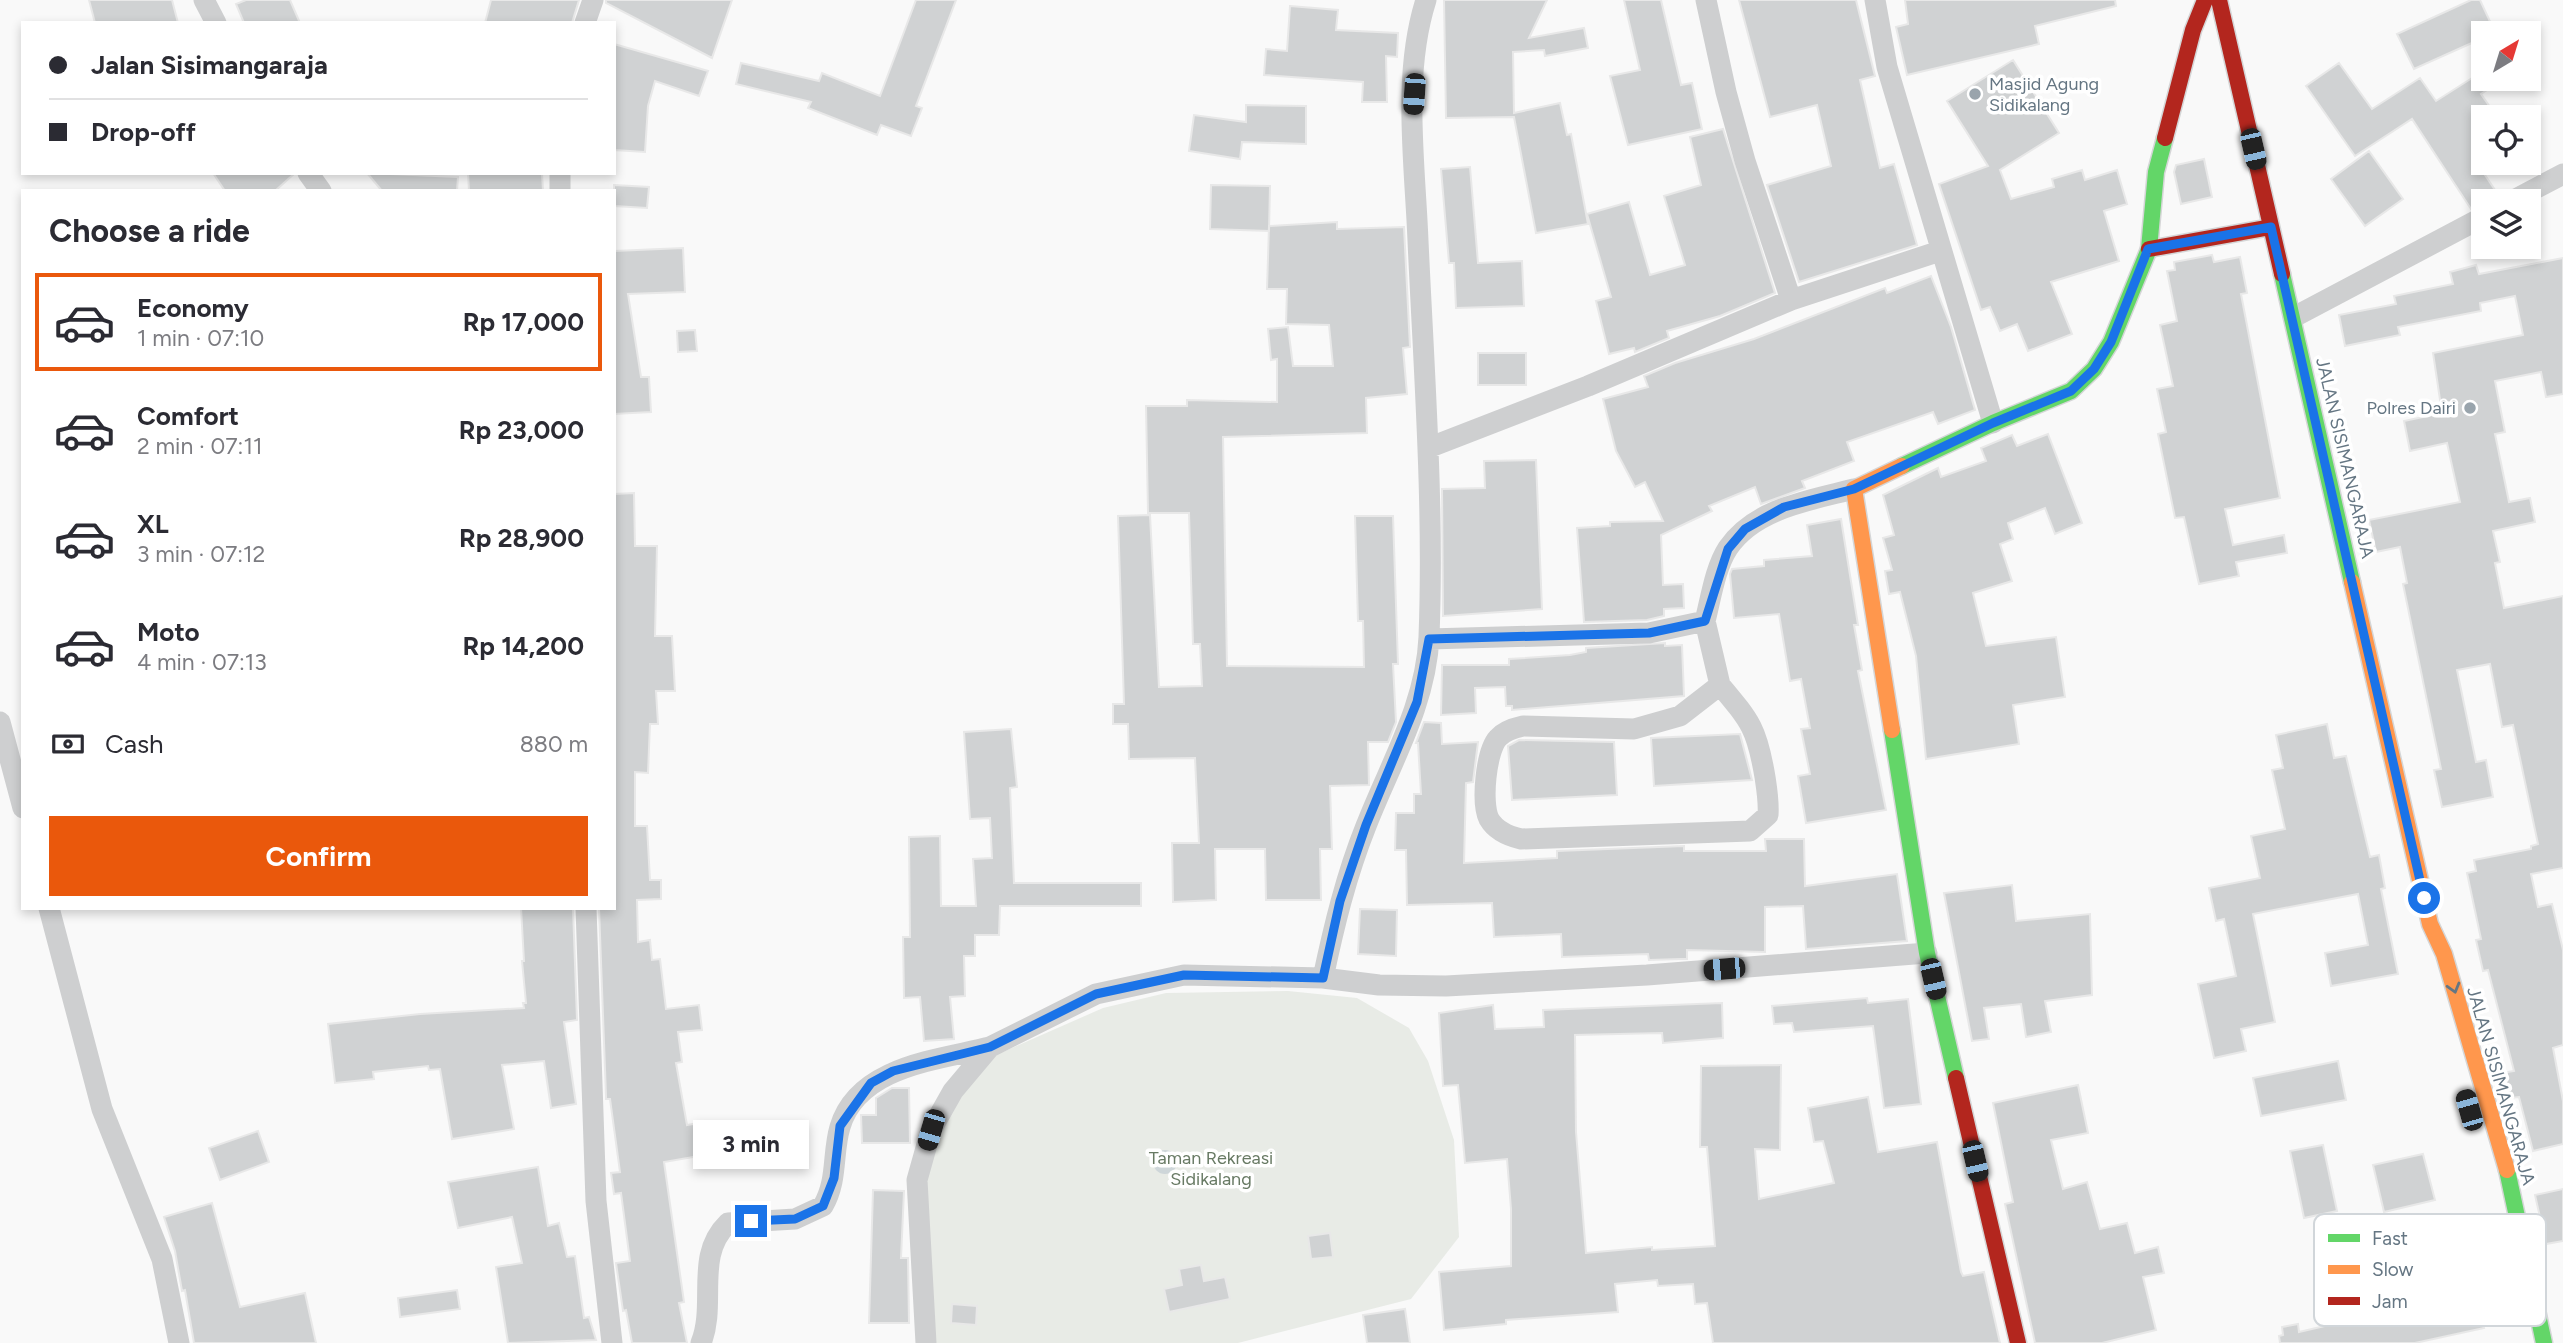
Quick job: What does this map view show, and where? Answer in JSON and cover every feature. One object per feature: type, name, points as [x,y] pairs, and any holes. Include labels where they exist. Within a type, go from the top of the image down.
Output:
[{"type":"main road","points":[[2018,1343],[1927,953],[1854,489],[1993,423],[2071,391],[2094,369],[2111,342],[2148,249],[2156,172],[2193,30],[2205,0]]},
{"type":"main road","name":"JALAN SISIMANGARAJA","points":[[2219,0],[2294,317],[2430,924],[2444,954],[2505,1159],[2517,1214]]},
{"type":"main road","points":[[2148,249],[2271,227]]},
{"type":"main road","name":"JALAN SISIMANGARAJA","points":[[2423,955],[2430,924]]},
{"type":"street","points":[[204,0],[215,21]]},
{"type":"street","points":[[585,21],[593,0]]},
{"type":"street","points":[[1323,978],[1340,901],[1366,825],[1417,702],[1429,639],[1428,448],[1412,117],[1418,26],[1426,0]]},
{"type":"street","points":[[1706,0],[1742,150],[1791,300]]},
{"type":"street","points":[[1875,0],[1887,67],[1993,423]]},
{"type":"street","points":[[2535,189],[2563,174]]},
{"type":"street","points":[[2294,317],[2471,222]]},
{"type":"street","points":[[1428,448],[1588,386],[1791,300],[1940,251]]},
{"type":"street","points":[[1720,685],[1680,716],[1634,729],[1523,726],[1509,730],[1498,737],[1490,750],[1486,779],[1488,816],[1497,829],[1521,839],[1750,831],[1768,815],[1769,804],[1759,740],[1744,714],[1720,685],[1705,621],[1728,549],[1745,529],[1784,507],[1854,489]]},
{"type":"street","points":[[1429,639],[1649,633],[1705,621]]},
{"type":"street","points":[[0,722],[21,801]]},
{"type":"street","points":[[50,910],[102,1109],[162,1259],[179,1343]]},
{"type":"street","points":[[586,910],[596,1201],[612,1343]]},
{"type":"street","points":[[701,1343],[707,1325],[708,1254],[720,1231],[728,1223],[795,1219],[823,1206],[834,1178],[840,1126],[871,1083],[893,1071],[990,1047],[1096,994],[1184,975],[1323,978],[1379,985],[1446,986],[1647,975],[1927,953]]},
{"type":"street","points":[[926,1343],[917,1180],[931,1130],[953,1091],[990,1047]]},
{"type":"green space","name":"Taman Rekreasi Sidikalang","points":[[1288,991],[1357,998],[1409,1028],[1428,1061],[1454,1140],[1459,1237],[1411,1299],[1238,1343],[923,1343],[923,1170],[935,1113],[987,1059],[1103,1008],[1166,993]]},
{"type":"shaded area","points":[[1165,1150],[1176,1157],[1177,1162],[1170,1173],[1165,1174],[1154,1167],[1153,1162],[1160,1151]]},
{"type":"building","points":[[89,0],[172,0],[177,21],[94,21]]},
{"type":"building","points":[[246,0],[290,0],[299,21],[243,21],[236,4]]},
{"type":"building","points":[[491,0],[579,0],[573,21],[486,21]]},
{"type":"building","points":[[606,0],[732,0],[712,58],[606,3]]},
{"type":"building","points":[[916,0],[956,0],[916,106],[922,108],[911,136],[881,125],[877,135],[808,108],[811,102],[736,84],[741,63],[819,81],[822,73],[880,96]]},
{"type":"building","points":[[1444,0],[1547,0],[1529,38],[1584,28],[1588,48],[1545,56],[1544,50],[1513,52],[1514,113],[1560,103],[1567,135],[1571,134],[1588,224],[1536,233],[1514,117],[1446,118]]},
{"type":"building","points":[[1624,0],[1661,0],[1681,85],[1692,83],[1702,129],[1628,145],[1610,76],[1640,70]]},
{"type":"building","points":[[1739,0],[1856,0],[1875,76],[1860,80],[1880,168],[1894,164],[1917,245],[1799,282],[1767,185],[1831,166],[1817,105],[1770,117]]},
{"type":"building","points":[[1905,0],[2115,0],[2116,6],[2035,26],[2039,44],[1907,75],[1896,27],[1908,24]]},
{"type":"building","points":[[2471,0],[2480,0],[2490,21],[2471,21],[2471,43],[2414,69],[2397,34]]},
{"type":"building","points":[[1290,6],[1338,10],[1336,30],[1398,33],[1397,57],[1386,56],[1387,102],[1362,102],[1363,82],[1264,75],[1266,49],[1287,51]]},
{"type":"building","points":[[616,45],[708,71],[699,96],[655,81],[648,106],[645,152],[616,150]]},
{"type":"building","points":[[2013,60],[2059,133],[2000,170],[2011,199],[2054,187],[2052,179],[2082,170],[2085,180],[2117,170],[2127,204],[2104,211],[2119,261],[2051,282],[2072,334],[2028,351],[2017,324],[2000,331],[1990,307],[1981,310],[1939,184],[1988,166],[1947,101]]},
{"type":"building","points":[[2339,63],[2372,109],[2420,78],[2436,101],[2471,79],[2471,91],[2486,91],[2481,94],[2489,105],[2471,105],[2471,175],[2485,175],[2494,189],[2471,189],[2471,209],[2412,119],[2355,156],[2306,86]]},
{"type":"building","points":[[1246,105],[1306,106],[1306,144],[1242,142],[1240,159],[1189,151],[1194,115],[1246,122]]},
{"type":"building","points":[[1723,129],[1775,293],[1720,316],[1667,331],[1669,338],[1635,352],[1634,348],[1609,354],[1596,301],[1611,297],[1587,214],[1629,202],[1650,275],[1685,265],[1664,196],[1701,185],[1690,137]]},
{"type":"building","points":[[2369,151],[2403,199],[2365,226],[2331,179]]},
{"type":"building","points":[[2204,159],[2212,197],[2181,204],[2174,172],[2176,165]]},
{"type":"building","points":[[1470,167],[1478,263],[1522,261],[1524,306],[1456,308],[1454,263],[1449,263],[1441,169]]},
{"type":"building","points":[[214,175],[293,175],[277,189],[224,189]]},
{"type":"building","points":[[369,175],[458,177],[457,189],[380,189]]},
{"type":"building","points":[[468,175],[542,175],[543,189],[469,189]]},
{"type":"building","points":[[614,185],[649,187],[647,208],[616,206]]},
{"type":"building","points":[[1211,185],[1270,186],[1269,231],[1210,229]]},
{"type":"building","points":[[1337,222],[1337,229],[1404,227],[1410,347],[1403,348],[1407,394],[1366,398],[1367,433],[1223,437],[1227,666],[1364,667],[1363,621],[1358,621],[1355,516],[1393,516],[1398,664],[1393,664],[1396,722],[1388,742],[1368,742],[1369,785],[1330,786],[1332,849],[1320,849],[1321,900],[1266,900],[1265,849],[1215,849],[1216,900],[1173,902],[1172,843],[1199,843],[1195,758],[1129,759],[1128,724],[1113,724],[1113,704],[1124,704],[1118,516],[1150,515],[1159,687],[1202,686],[1200,644],[1193,644],[1189,513],[1148,513],[1146,406],[1187,406],[1187,400],[1277,402],[1277,359],[1271,360],[1268,329],[1288,327],[1293,366],[1333,366],[1329,325],[1286,324],[1287,289],[1267,289],[1269,226]]},
{"type":"building","points":[[683,248],[685,292],[628,294],[641,377],[649,377],[651,412],[616,414],[616,251]]},
{"type":"building","points":[[2212,255],[2214,262],[2240,257],[2247,293],[2241,294],[2280,498],[2225,509],[2233,545],[2284,535],[2287,553],[2236,562],[2239,576],[2199,584],[2184,517],[2175,518],[2158,434],[2166,432],[2157,389],[2173,386],[2160,325],[2177,321],[2167,271],[2175,270],[2174,262]]},
{"type":"building","points":[[2563,258],[2563,394],[2546,397],[2541,372],[2495,381],[2505,432],[2495,434],[2509,502],[2530,498],[2535,522],[2493,531],[2500,562],[2495,563],[2504,608],[2563,596],[2563,868],[2531,874],[2538,907],[2552,904],[2563,950],[2563,1045],[2553,1048],[2563,1101],[2563,1144],[2533,1151],[2519,1097],[2510,1098],[2502,1073],[2514,1071],[2488,970],[2483,971],[2476,940],[2481,939],[2467,873],[2476,871],[2474,860],[2531,849],[2531,846],[2538,844],[2513,725],[2502,727],[2490,664],[2457,670],[2476,762],[2486,760],[2493,797],[2442,807],[2434,770],[2441,769],[2403,584],[2407,583],[2400,547],[2376,552],[2369,520],[2460,502],[2447,443],[2410,451],[2404,421],[2442,413],[2433,353],[2523,335],[2515,296],[2480,303],[2481,311],[2398,327],[2400,335],[2345,346],[2339,315],[2396,304],[2394,296],[2453,284],[2450,272],[2476,265],[2479,274]]},
{"type":"building","points":[[1931,276],[1951,327],[1975,410],[1938,424],[1933,412],[1847,442],[1854,461],[1802,481],[1805,488],[1761,504],[1755,487],[1709,506],[1712,511],[1661,535],[1663,585],[1683,584],[1684,608],[1664,609],[1664,616],[1647,620],[1584,622],[1577,528],[1610,526],[1610,522],[1663,521],[1645,482],[1635,487],[1616,451],[1603,399],[1648,387],[1644,376],[1675,363],[1754,339],[1885,288],[1887,293]]},
{"type":"building","points":[[695,330],[697,351],[678,352],[677,331]]},
{"type":"building","points":[[1478,353],[1526,353],[1526,385],[1478,385]]},
{"type":"building","points":[[2048,434],[2082,523],[2055,534],[2045,508],[2008,523],[2013,539],[2000,544],[2012,581],[1973,593],[1986,646],[2056,637],[2065,697],[2013,705],[2019,744],[1926,759],[1916,656],[1900,592],[1889,594],[1885,571],[1892,570],[1883,538],[1894,535],[1883,495],[1938,468],[1941,477],[1986,461],[1981,448],[2012,435],[2017,446]]},
{"type":"building","points":[[1536,460],[1542,609],[1443,616],[1442,489],[1485,488],[1484,461]]},
{"type":"building","points":[[634,493],[635,546],[657,546],[655,636],[672,636],[675,691],[656,691],[658,724],[650,724],[648,773],[635,772],[635,826],[647,826],[650,880],[661,880],[661,899],[637,900],[638,942],[650,940],[652,960],[660,959],[666,1009],[699,1005],[702,1030],[678,1032],[682,1062],[676,1063],[687,1125],[699,1123],[705,1155],[664,1162],[684,1302],[679,1303],[687,1343],[632,1343],[626,1310],[623,1311],[616,1263],[630,1261],[621,1193],[614,1194],[611,1173],[620,1172],[610,1099],[606,1099],[599,910],[616,910],[616,494]]},
{"type":"building","points":[[1841,519],[1858,625],[1854,625],[1862,670],[1858,671],[1886,810],[1806,823],[1798,776],[1810,774],[1801,729],[1810,728],[1801,679],[1790,681],[1779,614],[1734,618],[1730,574],[1732,569],[1764,566],[1764,560],[1812,556],[1807,525]]},
{"type":"building","points":[[1665,643],[1665,646],[1682,645],[1684,696],[1512,710],[1512,706],[1506,706],[1505,687],[1475,688],[1476,713],[1441,715],[1442,665],[1509,665],[1509,659],[1570,655],[1586,652],[1586,648]]},
{"type":"building","points":[[1424,722],[1441,723],[1442,744],[1478,742],[1473,782],[1466,783],[1464,863],[1557,858],[1557,851],[1684,846],[1684,851],[1766,851],[1765,839],[1804,839],[1805,886],[1897,874],[1907,941],[1806,949],[1803,906],[1765,907],[1765,952],[1687,950],[1687,959],[1649,960],[1648,954],[1562,957],[1561,934],[1494,937],[1492,903],[1407,905],[1406,850],[1395,850],[1396,813],[1414,813],[1414,794],[1421,794],[1416,743]]},
{"type":"building","points":[[2327,724],[2334,758],[2346,756],[2370,857],[2379,855],[2385,888],[2381,889],[2398,974],[2331,986],[2325,953],[2368,945],[2358,894],[2253,914],[2275,1022],[2241,1029],[2246,1051],[2214,1058],[2198,984],[2236,976],[2224,919],[2216,921],[2209,888],[2260,878],[2251,836],[2285,829],[2272,770],[2283,768],[2276,735]]},
{"type":"building","points":[[1011,729],[1017,787],[1010,788],[1014,883],[1141,883],[1141,906],[1000,906],[999,935],[975,935],[975,956],[964,956],[965,996],[950,997],[954,1039],[924,1041],[920,997],[904,998],[903,937],[910,937],[909,837],[940,836],[941,906],[976,906],[973,859],[992,858],[990,818],[970,819],[964,732]]},
{"type":"building","points":[[1740,734],[1752,780],[1654,786],[1651,738]]},
{"type":"building","points":[[1519,740],[1614,742],[1617,795],[1512,800],[1508,746]]},
{"type":"building","points":[[2012,885],[2016,921],[2090,914],[2092,995],[2045,1001],[2051,1032],[2026,1037],[2021,1004],[1984,1008],[1989,1039],[1972,1041],[1944,893]]},
{"type":"building","points":[[1360,909],[1397,910],[1396,956],[1358,954]]},
{"type":"building","points":[[521,910],[573,910],[577,1020],[564,1022],[576,1104],[551,1108],[544,1061],[502,1065],[514,1129],[452,1139],[440,1069],[429,1070],[428,1066],[373,1072],[374,1079],[335,1083],[328,1024],[420,1014],[524,1008]]},
{"type":"building","points":[[1867,998],[1868,1003],[1908,999],[1921,1104],[1884,1108],[1873,1026],[1794,1032],[1792,1023],[1774,1024],[1772,1006]]},
{"type":"building","points":[[1722,1003],[1723,1038],[1663,1043],[1662,1033],[1575,1035],[1576,1132],[1586,1253],[1652,1247],[1652,1250],[1715,1246],[1707,1147],[1700,1147],[1701,1066],[1781,1065],[1780,1150],[1755,1149],[1759,1199],[1834,1183],[1823,1141],[1814,1142],[1808,1108],[1868,1097],[1878,1152],[1937,1142],[1961,1272],[1963,1276],[1984,1272],[2000,1343],[1713,1343],[1707,1303],[1695,1304],[1693,1284],[1658,1286],[1657,1280],[1615,1284],[1618,1312],[1506,1320],[1506,1324],[1444,1330],[1439,1272],[1511,1266],[1511,1209],[1507,1159],[1465,1163],[1458,1085],[1443,1086],[1439,1013],[1493,1005],[1495,1029],[1544,1027],[1543,1010]]},
{"type":"building","points":[[2338,1061],[2346,1100],[2261,1116],[2253,1078]]},
{"type":"building","points":[[2078,1085],[2088,1133],[2051,1140],[2063,1189],[2087,1182],[2100,1229],[2127,1223],[2135,1253],[2158,1247],[2164,1273],[2143,1277],[2156,1330],[2102,1343],[2035,1343],[2005,1204],[2013,1202],[1993,1103]]},
{"type":"building","points":[[892,1088],[909,1088],[910,1143],[862,1143],[861,1115],[876,1115],[876,1098]]},
{"type":"building","points":[[258,1131],[269,1162],[220,1180],[209,1148]]},
{"type":"building","points":[[2323,1145],[2337,1211],[2304,1218],[2290,1151]]},
{"type":"building","points":[[2423,1154],[2435,1200],[2384,1212],[2373,1165]]},
{"type":"building","points":[[538,1167],[548,1226],[559,1223],[567,1257],[575,1256],[584,1318],[589,1317],[596,1340],[508,1343],[496,1267],[522,1263],[512,1217],[458,1228],[448,1182]]},
{"type":"building","points":[[2563,1189],[2563,1241],[2546,1244],[2546,1214],[2539,1214],[2535,1195]]},
{"type":"building","points":[[873,1190],[904,1191],[901,1258],[908,1258],[909,1323],[869,1323]]},
{"type":"building","points":[[212,1203],[240,1307],[305,1293],[316,1343],[194,1343],[185,1290],[182,1291],[175,1251],[164,1217]]},
{"type":"building","points":[[1330,1233],[1333,1257],[1311,1259],[1308,1236]]},
{"type":"building","points":[[1201,1265],[1204,1281],[1225,1277],[1230,1299],[1169,1312],[1164,1289],[1182,1285],[1179,1269]]},
{"type":"building","points":[[457,1290],[460,1309],[400,1317],[398,1298]]},
{"type":"building","points":[[952,1304],[977,1306],[976,1325],[951,1323]]},
{"type":"building","points":[[1405,1309],[1410,1343],[1367,1343],[1363,1315]]},
{"type":"building","points":[[2298,1324],[2299,1332],[2325,1326],[2484,1328],[2415,1343],[2280,1343],[2282,1327]]},
{"type":"traffic: fast","points":[[1902,466],[1993,423],[2071,391],[2094,369],[2111,342],[2149,249],[2156,172],[2165,138]]},
{"type":"traffic: fast","points":[[2282,274],[2352,582]]},
{"type":"traffic: fast","points":[[1892,730],[1927,953],[1956,1078]]},
{"type":"traffic: fast","points":[[2507,1170],[2516,1214]]},
{"type":"traffic: fast","points":[[2540,1326],[2544,1343]]},
{"type":"traffic: slow","points":[[1892,730],[1854,489],[1902,466]]},
{"type":"traffic: slow","points":[[2352,582],[2430,924],[2444,954],[2507,1170]]},
{"type":"traffic: jam","points":[[2165,138],[2193,30],[2205,0]]},
{"type":"traffic: jam","points":[[2219,0],[2282,274]]},
{"type":"traffic: jam","points":[[2149,249],[2271,227]]},
{"type":"traffic: jam","points":[[1956,1078],[2018,1343]]},
{"type":"place","name":"Masjid Agung Sidikalang","points":[[1975,94]]},
{"type":"place","name":"Polres Dairi","points":[[2470,408]]},
{"type":"route","points":[[751,1221],[795,1219],[823,1206],[831,1192],[834,1178],[840,1126],[871,1083],[893,1071],[990,1047],[1096,994],[1184,975],[1323,978],[1340,901],[1366,825],[1395,763],[1417,702],[1429,639],[1649,633],[1705,621],[1728,549],[1745,529],[1784,507],[1854,489],[1993,423],[2071,391],[2094,369],[2111,342],[2148,249],[2271,227],[2294,317],[2424,898]]}]
